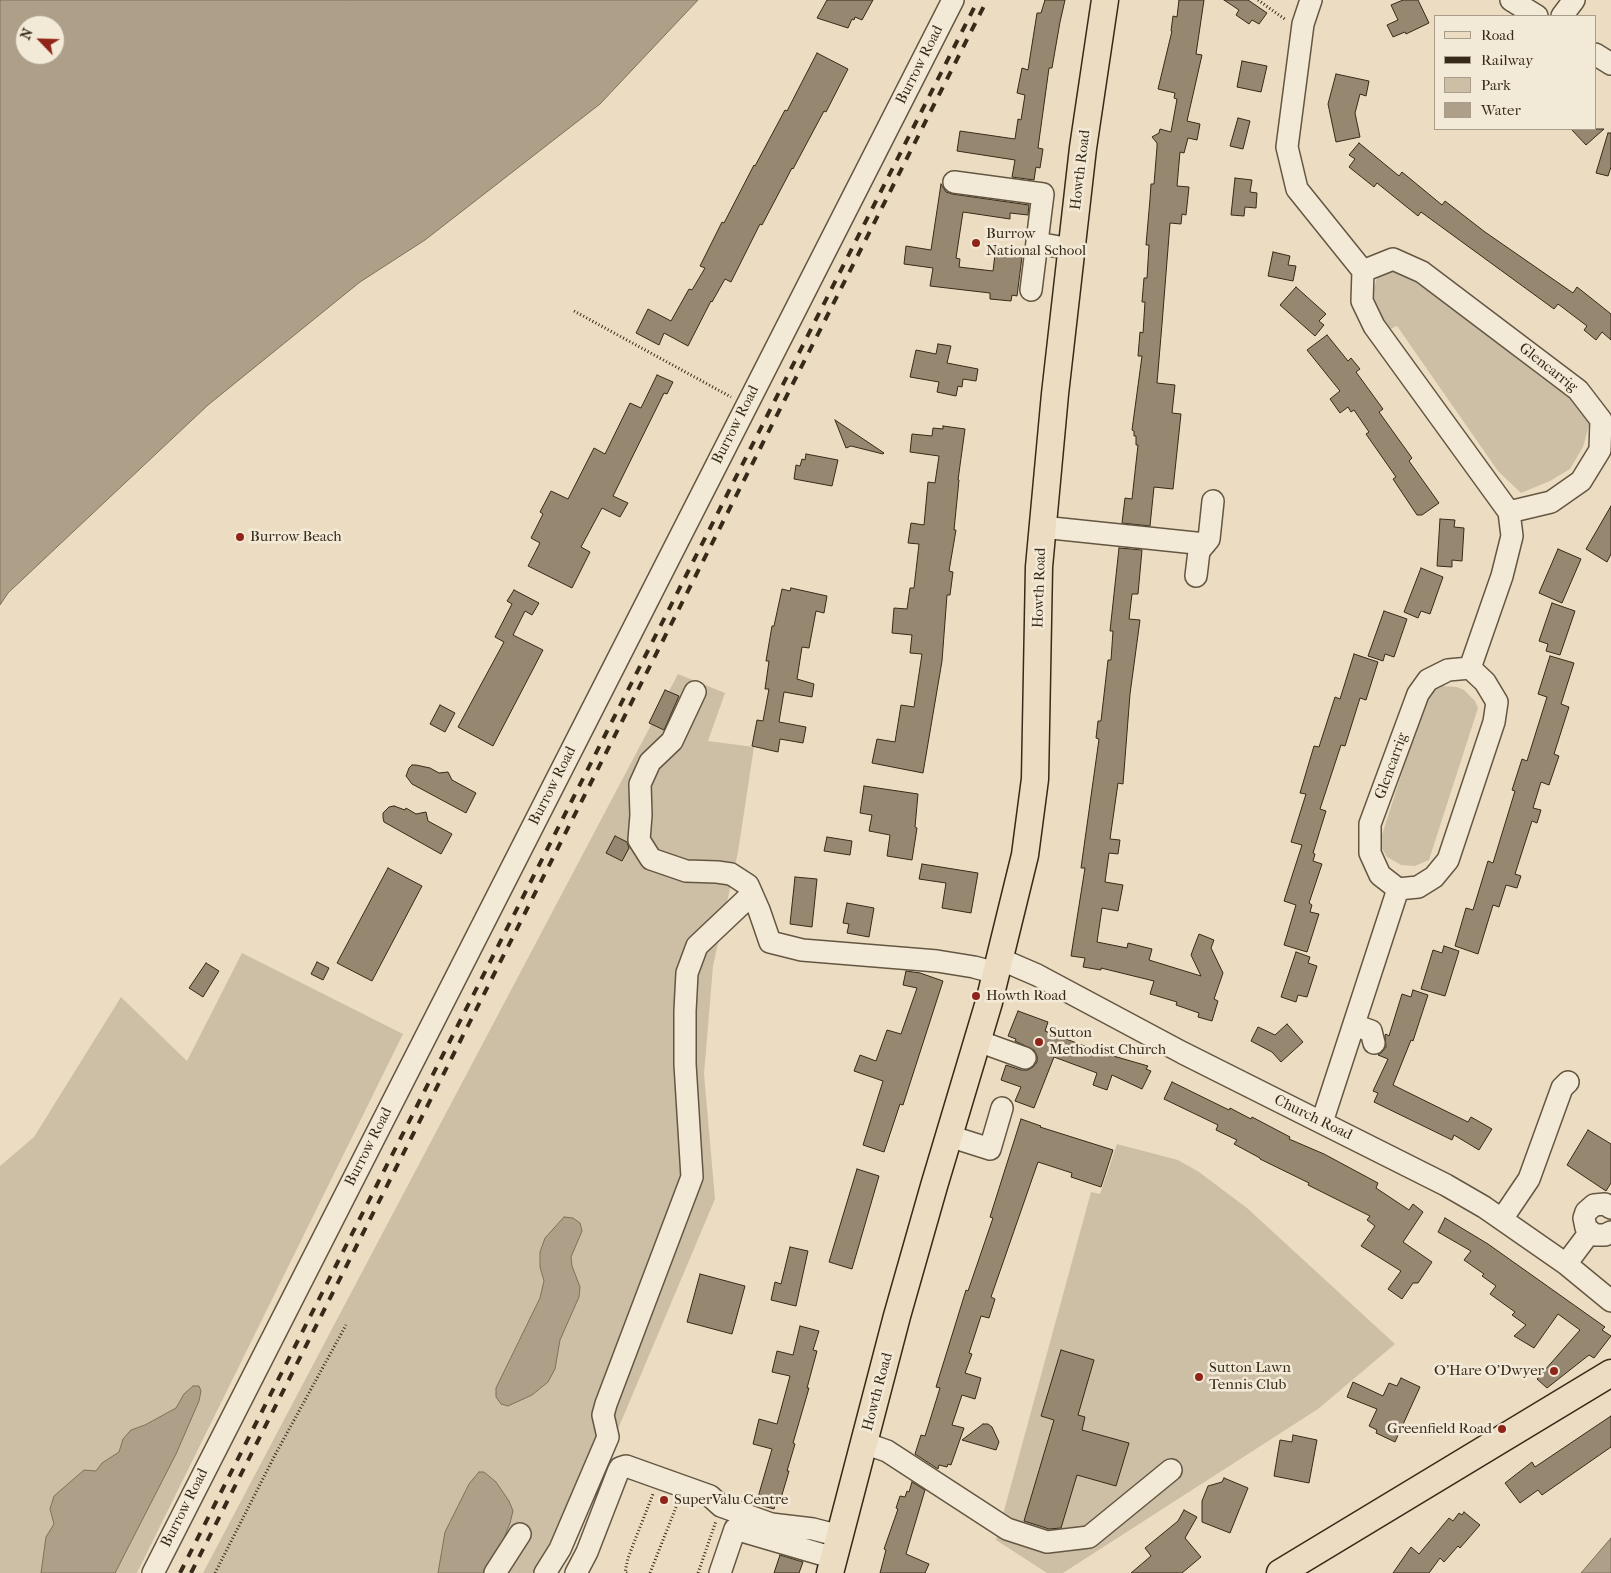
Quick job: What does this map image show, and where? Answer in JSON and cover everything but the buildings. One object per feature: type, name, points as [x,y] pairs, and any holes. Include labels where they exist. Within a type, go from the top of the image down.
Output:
[{"type":"main road","name":"Howth Road","points":[[835,1556],[897,1316],[978,1040],[1025,854],[1035,779],[1039,567],[1042,528],[1071,248],[1083,148],[1105,0]]},
{"type":"main road","points":[[1280,1573],[1611,1373]]},
{"type":"street","name":"Burrow Road","points":[[153,1573],[953,0]]},
{"type":"street","points":[[1311,0],[1303,24],[1287,147],[1297,189],[1363,271],[1362,301],[1374,326],[1509,512],[1512,536],[1502,576],[1470,668],[1486,682],[1497,702],[1494,722],[1448,860],[1434,877],[1418,887],[1398,889],[1322,1122]]},
{"type":"street","points":[[1511,0],[1535,15]]},
{"type":"street","points":[[1563,15],[1574,0]]},
{"type":"street","points":[[1596,55],[1611,64]]},
{"type":"street","points":[[954,182],[1043,194],[1031,290]]},
{"type":"street","points":[[1037,243],[1071,248]]},
{"type":"street","name":"Glencarrig","points":[[1363,271],[1392,259],[1422,272],[1578,390],[1601,420],[1600,450],[1582,481],[1551,502],[1509,512]]},
{"type":"street","points":[[1196,576],[1199,551],[1209,539],[1213,501]]},
{"type":"street","points":[[1042,528],[1205,544]]},
{"type":"street","name":"Glencarrig","points":[[1398,889],[1380,875],[1370,853],[1370,824],[1418,694],[1428,680],[1448,670],[1470,668]]},
{"type":"street","points":[[545,1573],[560,1549],[608,1437],[603,1414],[606,1404],[692,1177],[685,1064],[687,973],[697,946],[752,894],[748,885],[732,874],[686,871],[651,859],[639,840],[641,815],[640,784],[650,762],[672,741],[695,692]]},
{"type":"street","name":"Church Road","points":[[752,894],[770,942],[802,950],[937,961],[974,967],[998,966],[1037,975],[1183,1053],[1446,1184],[1502,1219],[1566,1264],[1611,1301]]},
{"type":"street","points":[[1354,1025],[1372,1030],[1374,1043]]},
{"type":"street","points":[[978,1040],[1025,1058]]},
{"type":"street","points":[[1502,1219],[1529,1179],[1562,1088],[1568,1082]]},
{"type":"street","points":[[949,1136],[990,1149],[1002,1108]]},
{"type":"street","points":[[1601,1232],[1586,1228],[1584,1218],[1589,1208],[1599,1204],[1604,1204],[1611,1208]]},
{"type":"street","points":[[1566,1264],[1601,1232]]},
{"type":"street","points":[[864,1443],[887,1451],[1007,1529],[1047,1542],[1088,1536],[1171,1470]]},
{"type":"street","points":[[576,1573],[587,1552],[620,1468],[626,1466],[710,1496],[721,1506],[771,1524],[813,1530],[835,1556]]},
{"type":"street","points":[[720,1573],[735,1529],[835,1556]]},
{"type":"street","points":[[495,1573],[520,1534]]},
{"type":"path","points":[[1258,0],[1287,20],[1294,22]]},
{"type":"path","points":[[574,311],[721,392]]},
{"type":"path","points":[[215,1573],[275,1455],[346,1325]]},
{"type":"path","points":[[626,1573],[628,1558],[658,1479]]},
{"type":"path","points":[[650,1573],[683,1487]]},
{"type":"green space","points":[[1394,267],[1427,288],[1543,379],[1580,405],[1590,422],[1583,447],[1570,469],[1550,481],[1521,493],[1498,471],[1397,326],[1390,329],[1375,307],[1373,292],[1377,278]]},
{"type":"green space","points":[[678,674],[725,693],[708,741],[754,747],[738,852],[713,966],[704,1074],[715,1199],[618,1429],[552,1573],[203,1573]]},
{"type":"green space","points":[[1442,686],[1457,687],[1464,690],[1475,701],[1478,708],[1429,860],[1415,866],[1401,865],[1387,857],[1379,844],[1428,692]]},
{"type":"green space","points":[[242,953],[403,1034],[137,1573],[0,1573],[0,1166],[34,1137],[121,997],[187,1061]]},
{"type":"green space","name":"Sutton Lawn Tennis Club","points":[[1117,1144],[1178,1160],[1199,1172],[1247,1208],[1395,1344],[1318,1409],[1063,1573],[1047,1573],[996,1540],[1091,1192],[1100,1194]]},
{"type":"water","points":[[0,0],[698,0],[600,104],[425,240],[360,282],[208,405],[8,593],[0,605]]},
{"type":"water","points":[[564,1217],[573,1218],[580,1223],[582,1231],[571,1257],[572,1266],[580,1287],[579,1297],[560,1340],[555,1369],[548,1382],[532,1395],[508,1406],[501,1404],[496,1397],[496,1388],[540,1298],[544,1281],[540,1267],[540,1252],[545,1238]]},
{"type":"water","points":[[193,1386],[199,1386],[201,1391],[199,1401],[176,1454],[115,1573],[41,1573],[46,1537],[54,1524],[50,1509],[54,1496],[84,1470],[96,1471],[102,1463],[119,1452],[123,1439],[131,1430],[145,1425],[176,1408],[184,1394]]},
{"type":"water","points":[[479,1472],[484,1472],[496,1482],[509,1501],[513,1511],[496,1558],[487,1573],[438,1573],[445,1532],[469,1484]]},
{"type":"water","points":[[1611,1538],[1611,1573],[1581,1573]]},
{"type":"railway","points":[[180,1573],[978,0]]},
{"type":"railway","points":[[191,1573],[987,0]]},
{"type":"place","name":"Burrow National School","points":[[976,243]]},
{"type":"place","name":"Burrow Beach","points":[[240,537]]},
{"type":"place","name":"Howth Road","points":[[976,996]]},
{"type":"place","name":"Sutton Methodist Church","points":[[1039,1042]]},
{"type":"place","name":"O'Hare O'Dwyer","points":[[1554,1371]]},
{"type":"place","name":"Sutton Lawn Tennis Club","points":[[1199,1377]]},
{"type":"place","name":"Greenfield Road","points":[[1502,1429]]},
{"type":"place","name":"SuperValu Centre","points":[[664,1500]]}]
